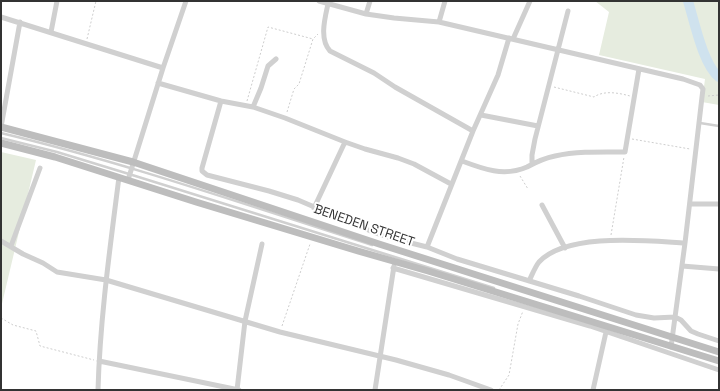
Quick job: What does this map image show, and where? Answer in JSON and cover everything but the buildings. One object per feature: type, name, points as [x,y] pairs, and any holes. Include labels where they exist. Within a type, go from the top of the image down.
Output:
[{"type":"main road","name":"BENEDEN STREET","points":[[1,127],[130,171],[380,244],[672,342],[719,360]]},
{"type":"main road","name":"BENEDEN STREET","points":[[1,143],[55,157],[119,177],[130,171]]},
{"type":"main road","name":"BENEDEN STREET","points":[[130,171],[196,202],[312,237],[394,265],[464,282],[672,342],[719,352]]},
{"type":"street","points":[[51,32],[56,1]]},
{"type":"street","points":[[130,171],[186,1]]},
{"type":"street","points":[[319,1],[366,14],[439,22],[558,49],[699,84],[703,89],[672,342]]},
{"type":"street","points":[[366,14],[370,1]]},
{"type":"street","points":[[439,22],[445,1]]},
{"type":"street","points":[[427,247],[451,184],[498,75],[511,38],[530,1]]},
{"type":"street","points":[[328,4],[324,29],[325,41],[330,51],[374,73],[395,87],[473,131]]},
{"type":"street","points":[[532,164],[533,147],[568,11]]},
{"type":"street","points":[[1,17],[163,68]]},
{"type":"street","points":[[1,127],[20,22]]},
{"type":"street","points":[[253,107],[268,66],[276,59]]},
{"type":"street","points":[[462,161],[482,168],[508,172],[554,156],[568,153],[625,152],[639,69]]},
{"type":"street","points":[[158,83],[221,101],[246,105],[285,118],[345,142],[414,164],[451,184]]},
{"type":"street","points":[[221,101],[202,168],[204,173],[298,200],[363,228],[395,239],[427,247],[458,259],[636,315],[654,318],[675,317],[682,320],[691,330],[698,334],[719,341]]},
{"type":"street","points":[[481,115],[538,126]]},
{"type":"street","points":[[314,208],[345,142]]},
{"type":"street","points":[[11,246],[40,168]]},
{"type":"street","points":[[98,390],[98,361],[106,280],[119,177]]},
{"type":"street","points":[[690,204],[719,204]]},
{"type":"street","points":[[542,205],[565,248]]},
{"type":"street","points":[[1,241],[23,254],[43,262],[46,266],[57,272],[106,280],[280,332],[380,356],[449,375],[491,390]]},
{"type":"street","points":[[529,281],[539,262],[565,248],[591,242],[610,241],[685,243]]},
{"type":"street","points":[[98,361],[238,390],[245,321],[262,244]]},
{"type":"street","points":[[375,390],[394,265],[606,332],[719,370]]},
{"type":"street","points":[[682,266],[719,269]]},
{"type":"street","points":[[593,390],[606,332]]},
{"type":"lane","points":[[699,123],[719,126]]},
{"type":"lane","points":[[1,133],[58,147],[672,342],[719,355]]},
{"type":"lane","points":[[1,138],[130,171]]},
{"type":"path","points":[[86,44],[96,1]]},
{"type":"path","points":[[246,105],[268,27],[313,39]]},
{"type":"path","points":[[285,118],[294,89],[299,84],[313,39],[324,29]]},
{"type":"path","points":[[549,86],[594,97],[599,94],[619,93],[634,97]]},
{"type":"path","points":[[702,97],[719,94]]},
{"type":"path","points":[[628,137],[640,141],[696,150]]},
{"type":"path","points":[[610,241],[625,152]]},
{"type":"path","points":[[516,170],[528,188]]},
{"type":"path","points":[[280,332],[312,237]]},
{"type":"path","points":[[499,390],[509,375],[518,324],[524,307]]},
{"type":"path","points":[[1,318],[13,325],[36,331],[40,346],[98,361]]},
{"type":"shaded area","points":[[595,1],[719,1],[719,105],[702,102],[705,79],[599,55],[609,12]]},
{"type":"shaded area","points":[[1,152],[36,160],[1,308]]},
{"type":"waterway","points":[[688,1],[696,30],[708,63],[719,77]]}]
